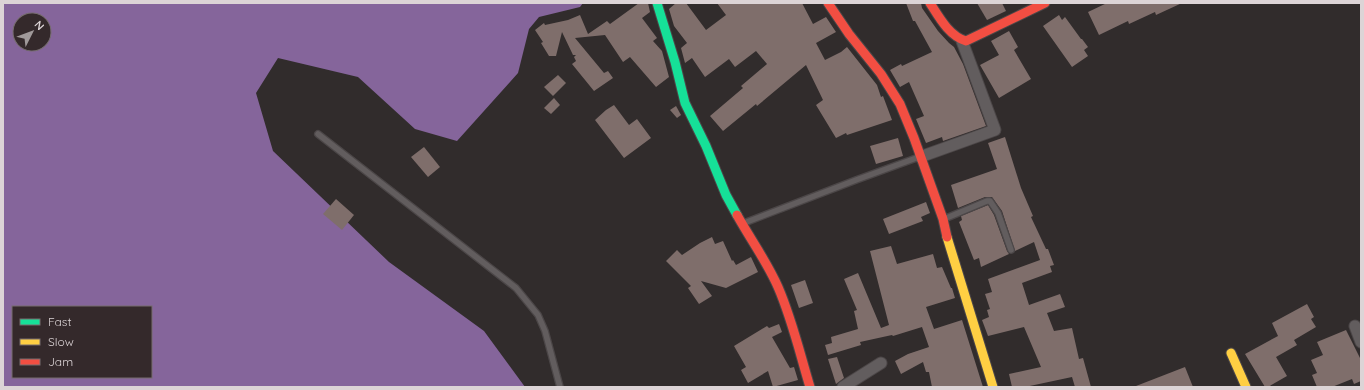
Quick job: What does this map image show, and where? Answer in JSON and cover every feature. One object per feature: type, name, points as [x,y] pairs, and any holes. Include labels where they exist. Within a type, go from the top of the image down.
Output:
[{"type":"street","points":[[657,3],[675,62],[685,103],[706,146],[726,195],[767,264],[779,289],[794,332],[810,387]]},
{"type":"street","points":[[828,3],[849,34],[881,74],[900,104],[943,219],[950,250],[993,387]]},
{"type":"street","points":[[920,157],[995,130],[962,41],[945,25],[930,3]]},
{"type":"street","points":[[962,41],[971,40],[1045,3]]},
{"type":"street","points":[[1355,326],[1361,342]]},
{"type":"street","points":[[1232,353],[1246,387]]},
{"type":"street","points":[[843,387],[881,363]]},
{"type":"lane","points":[[318,134],[516,288],[538,315],[545,330],[560,387]]},
{"type":"lane","points":[[742,224],[920,157]]},
{"type":"lane","points":[[943,219],[990,201],[998,213],[1011,250]]},
{"type":"shaded area","points":[[3,3],[583,3],[580,7],[539,17],[529,29],[518,73],[457,141],[415,129],[358,77],[278,58],[256,93],[273,151],[389,262],[484,331],[525,387],[3,387]]},
{"type":"building","points":[[639,3],[648,3],[650,12],[642,18],[657,38],[653,41],[662,51],[669,77],[656,87],[630,57],[623,62],[605,35],[575,38],[604,73],[608,71],[613,78],[594,91],[572,64],[576,61],[574,57],[576,55],[573,55],[562,32],[556,56],[549,56],[541,43],[543,42],[535,30],[544,23],[545,25],[568,20],[580,15],[588,34],[607,21],[610,24]]},
{"type":"building","points":[[676,3],[686,3],[706,30],[726,15],[717,3],[802,3],[813,24],[826,17],[836,32],[816,43],[825,60],[841,52],[847,47],[877,85],[892,120],[847,135],[846,133],[836,138],[816,105],[823,100],[806,65],[757,106],[756,104],[723,131],[710,116],[743,88],[741,86],[767,64],[756,51],[735,67],[729,59],[705,77],[692,58],[685,63],[681,48],[687,43],[674,26],[669,9]]},
{"type":"building","points":[[906,3],[921,3],[922,8],[938,31],[954,47],[963,64],[986,126],[943,141],[942,137],[926,143],[916,119],[924,116],[909,82],[900,87],[890,70],[932,52],[915,21],[913,21]]},
{"type":"building","points":[[977,3],[1002,3],[1006,11],[987,20]]},
{"type":"building","points":[[1107,3],[1182,3],[1156,15],[1155,12],[1129,24],[1128,21],[1099,35],[1088,12]]},
{"type":"building","points":[[1059,15],[1062,20],[1065,17],[1088,47],[1084,50],[1088,56],[1072,67],[1043,26]]},
{"type":"building","points":[[1009,31],[1018,47],[1014,50],[1031,79],[999,98],[980,65],[999,55],[991,41]]},
{"type":"building","points":[[558,75],[566,83],[553,96],[544,87]]},
{"type":"building","points":[[554,98],[560,105],[551,114],[544,108]]},
{"type":"building","points":[[614,105],[629,125],[637,119],[651,138],[624,158],[595,120]]},
{"type":"building","points":[[676,106],[681,115],[677,118],[670,110]]},
{"type":"building","points":[[1005,137],[1021,188],[1033,216],[1031,217],[1046,249],[1048,249],[1054,265],[1050,266],[1052,272],[1022,283],[1029,305],[1060,294],[1065,307],[1047,313],[1054,331],[1072,328],[1079,359],[1083,358],[1091,387],[1075,387],[1072,377],[1025,387],[1012,387],[1009,374],[1041,367],[1024,327],[988,336],[982,320],[989,317],[987,310],[990,309],[985,294],[992,292],[988,279],[1040,260],[1034,242],[1015,251],[1002,211],[992,197],[985,197],[958,208],[951,185],[997,169],[988,143]]},
{"type":"building","points":[[898,138],[903,156],[876,164],[870,146]]},
{"type":"building","points":[[424,147],[440,167],[428,177],[411,157]]},
{"type":"building","points":[[336,199],[354,215],[342,230],[323,214]]},
{"type":"building","points":[[926,202],[930,213],[921,217],[923,221],[889,234],[883,219]]},
{"type":"building","points":[[988,205],[994,215],[1009,254],[981,267],[979,258],[974,260],[959,222],[962,220],[961,216]]},
{"type":"building","points":[[712,237],[715,244],[723,241],[732,261],[733,260],[736,265],[751,257],[758,272],[726,288],[701,281],[712,296],[699,304],[688,288],[691,286],[666,261],[677,250],[682,255]]},
{"type":"building","points":[[891,246],[897,264],[933,254],[937,268],[942,267],[955,298],[926,307],[934,329],[962,320],[983,387],[932,387],[929,372],[926,372],[923,362],[901,374],[895,361],[908,354],[929,347],[922,327],[893,336],[860,342],[861,345],[828,355],[825,345],[832,343],[831,337],[858,329],[854,311],[857,310],[844,279],[858,273],[881,328],[889,325],[870,251]]},
{"type":"building","points":[[805,280],[813,303],[799,308],[791,285]]},
{"type":"building","points":[[1307,304],[1314,317],[1311,319],[1316,327],[1294,340],[1297,345],[1276,357],[1287,376],[1268,387],[1265,387],[1245,354],[1278,336],[1272,323]]},
{"type":"building","points":[[779,324],[782,332],[772,337],[790,368],[794,367],[798,380],[773,387],[768,371],[748,383],[741,370],[746,367],[734,346],[767,326],[769,328]]},
{"type":"building","points":[[1346,330],[1361,360],[1361,381],[1354,384],[1352,379],[1332,387],[1317,387],[1312,375],[1317,373],[1311,360],[1323,355],[1317,342]]},
{"type":"building","points":[[837,357],[844,378],[836,384],[828,359]]},
{"type":"building","points":[[1185,367],[1193,387],[1136,387],[1136,386]]},
{"type":"traffic: fast","points":[[657,3],[675,62],[685,103],[706,146],[726,195],[737,215]]},
{"type":"traffic: slow","points":[[947,237],[993,387]]},
{"type":"traffic: slow","points":[[1231,353],[1246,387]]},
{"type":"traffic: jam","points":[[828,3],[849,34],[881,74],[900,104],[914,138],[943,219],[947,237]]},
{"type":"traffic: jam","points":[[930,3],[941,20],[954,35],[966,41],[1045,3]]},
{"type":"traffic: jam","points":[[737,215],[778,287],[792,324],[810,387]]}]
